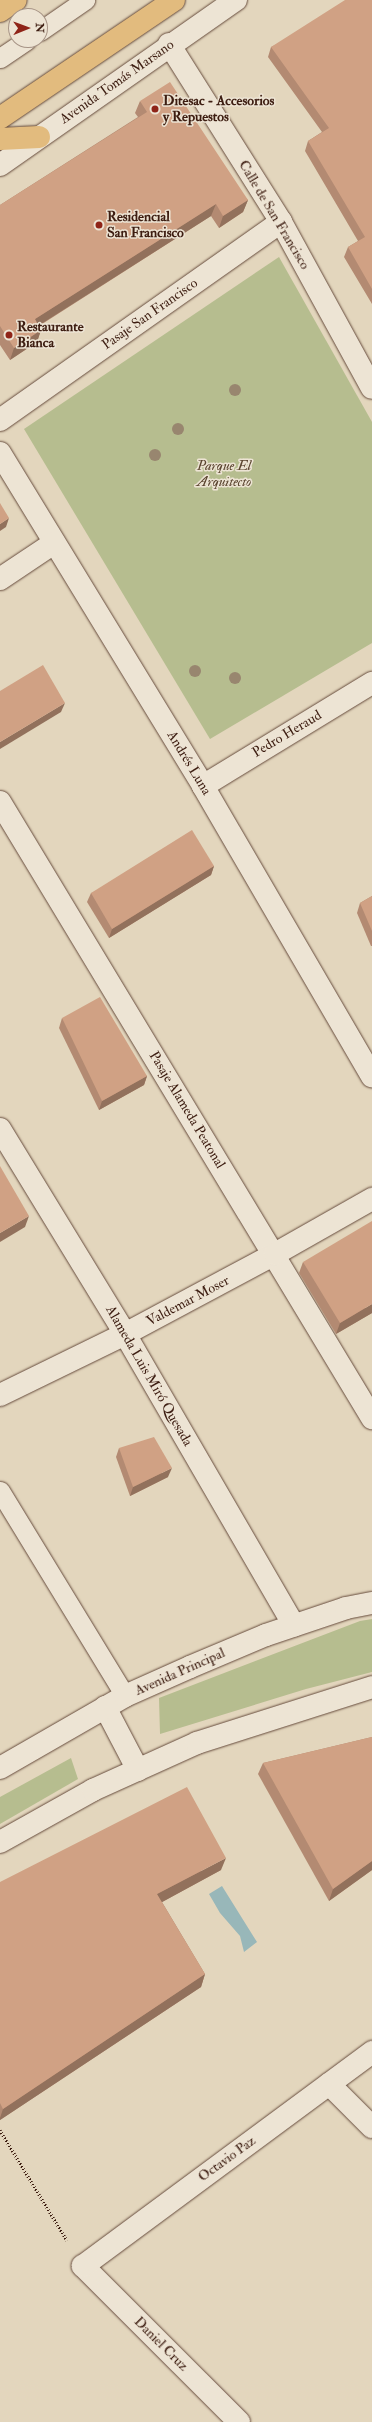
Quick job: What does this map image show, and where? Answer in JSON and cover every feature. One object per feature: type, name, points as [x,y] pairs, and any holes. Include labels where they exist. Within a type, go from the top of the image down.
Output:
[{"type":"main road","points":[[0,11],[16,0]]},
{"type":"main road","points":[[0,118],[174,0]]},
{"type":"main road","points":[[0,139],[40,137]]},
{"type":"street","name":"Avenida Tomás Marsano","points":[[0,165],[169,44],[236,0]]},
{"type":"street","name":"Calle de San Francisco","points":[[169,44],[281,222],[372,388]]},
{"type":"street","name":"Pasaje San Francisco","points":[[0,420],[281,222]]},
{"type":"street","name":"Andrés Luna","points":[[0,453],[203,786],[372,1076]]},
{"type":"street","points":[[0,579],[54,543]]},
{"type":"street","name":"Pedro Heraud","points":[[203,786],[372,683]]},
{"type":"street","name":"Pasaje Alameda Peatonal","points":[[0,802],[275,1254],[372,1418]]},
{"type":"street","name":"Alameda Luis Miró Quesada","points":[[0,1129],[125,1334],[294,1625]]},
{"type":"street","name":"Valdemar Moser","points":[[0,1395],[125,1334],[275,1254],[372,1199]]},
{"type":"street","name":"Avenida Principal","points":[[0,1768],[124,1696],[294,1625],[346,1608],[372,1603]]},
{"type":"street","points":[[0,1842],[93,1790],[197,1743],[372,1687]]},
{"type":"street","points":[[105,1707],[138,1770]]},
{"type":"street","name":"Octavio Paz","points":[[83,2266],[372,2052]]},
{"type":"street","points":[[329,2084],[372,2128]]},
{"type":"street","name":"Daniel Cruz","points":[[83,2266],[239,2422]]},
{"type":"lane","points":[[48,25],[85,0]]},
{"type":"lane","points":[[0,58],[15,48]]},
{"type":"lane","points":[[0,1491],[124,1696]]},
{"type":"path","points":[[0,2130],[83,2266]]},
{"type":"green space","name":"Parque El Arquitecto","points":[[279,257],[372,422],[372,643],[210,739],[24,429]]},
{"type":"green space","points":[[372,1619],[372,1672],[306,1689],[160,1734],[159,1698],[360,1621]]},
{"type":"green space","points":[[71,1758],[78,1779],[0,1824],[0,1797]]},
{"type":"water","points":[[222,1886],[257,1942],[244,1952],[240,1936],[220,1913],[209,1894]]},
{"type":"building","points":[[345,0],[372,0],[372,289],[348,247],[365,237],[308,141],[329,128],[271,47]]},
{"type":"building","name":"Residencial San Francisco","points":[[170,82],[248,200],[223,216],[216,204],[35,319],[41,330],[14,348],[0,326],[0,205],[147,112],[140,101]]},
{"type":"building","points":[[0,503],[9,518],[0,524]]},
{"type":"building","points":[[43,665],[65,703],[0,742],[0,691]]},
{"type":"building","points":[[192,830],[214,866],[112,929],[91,893]]},
{"type":"building","points":[[372,896],[372,931],[360,903]]},
{"type":"building","points":[[100,997],[147,1076],[102,1101],[62,1018]]},
{"type":"building","points":[[0,1166],[29,1216],[0,1233]]},
{"type":"building","points":[[372,1221],[372,1304],[340,1323],[303,1262]]},
{"type":"building","points":[[154,1437],[172,1468],[133,1487],[119,1448]]},
{"type":"building","points":[[372,1737],[372,1861],[333,1889],[263,1763]]},
{"type":"building","points":[[187,1787],[226,1858],[157,1894],[205,1974],[3,2109],[0,2103],[0,1882]]},
{"type":"place","name":"Ditesac - Accesorios y Repuestos","points":[[155,109]]},
{"type":"place","name":"Residencial San Francisco","points":[[99,225]]},
{"type":"place","name":"Restaurante Bianca","points":[[9,335]]}]
